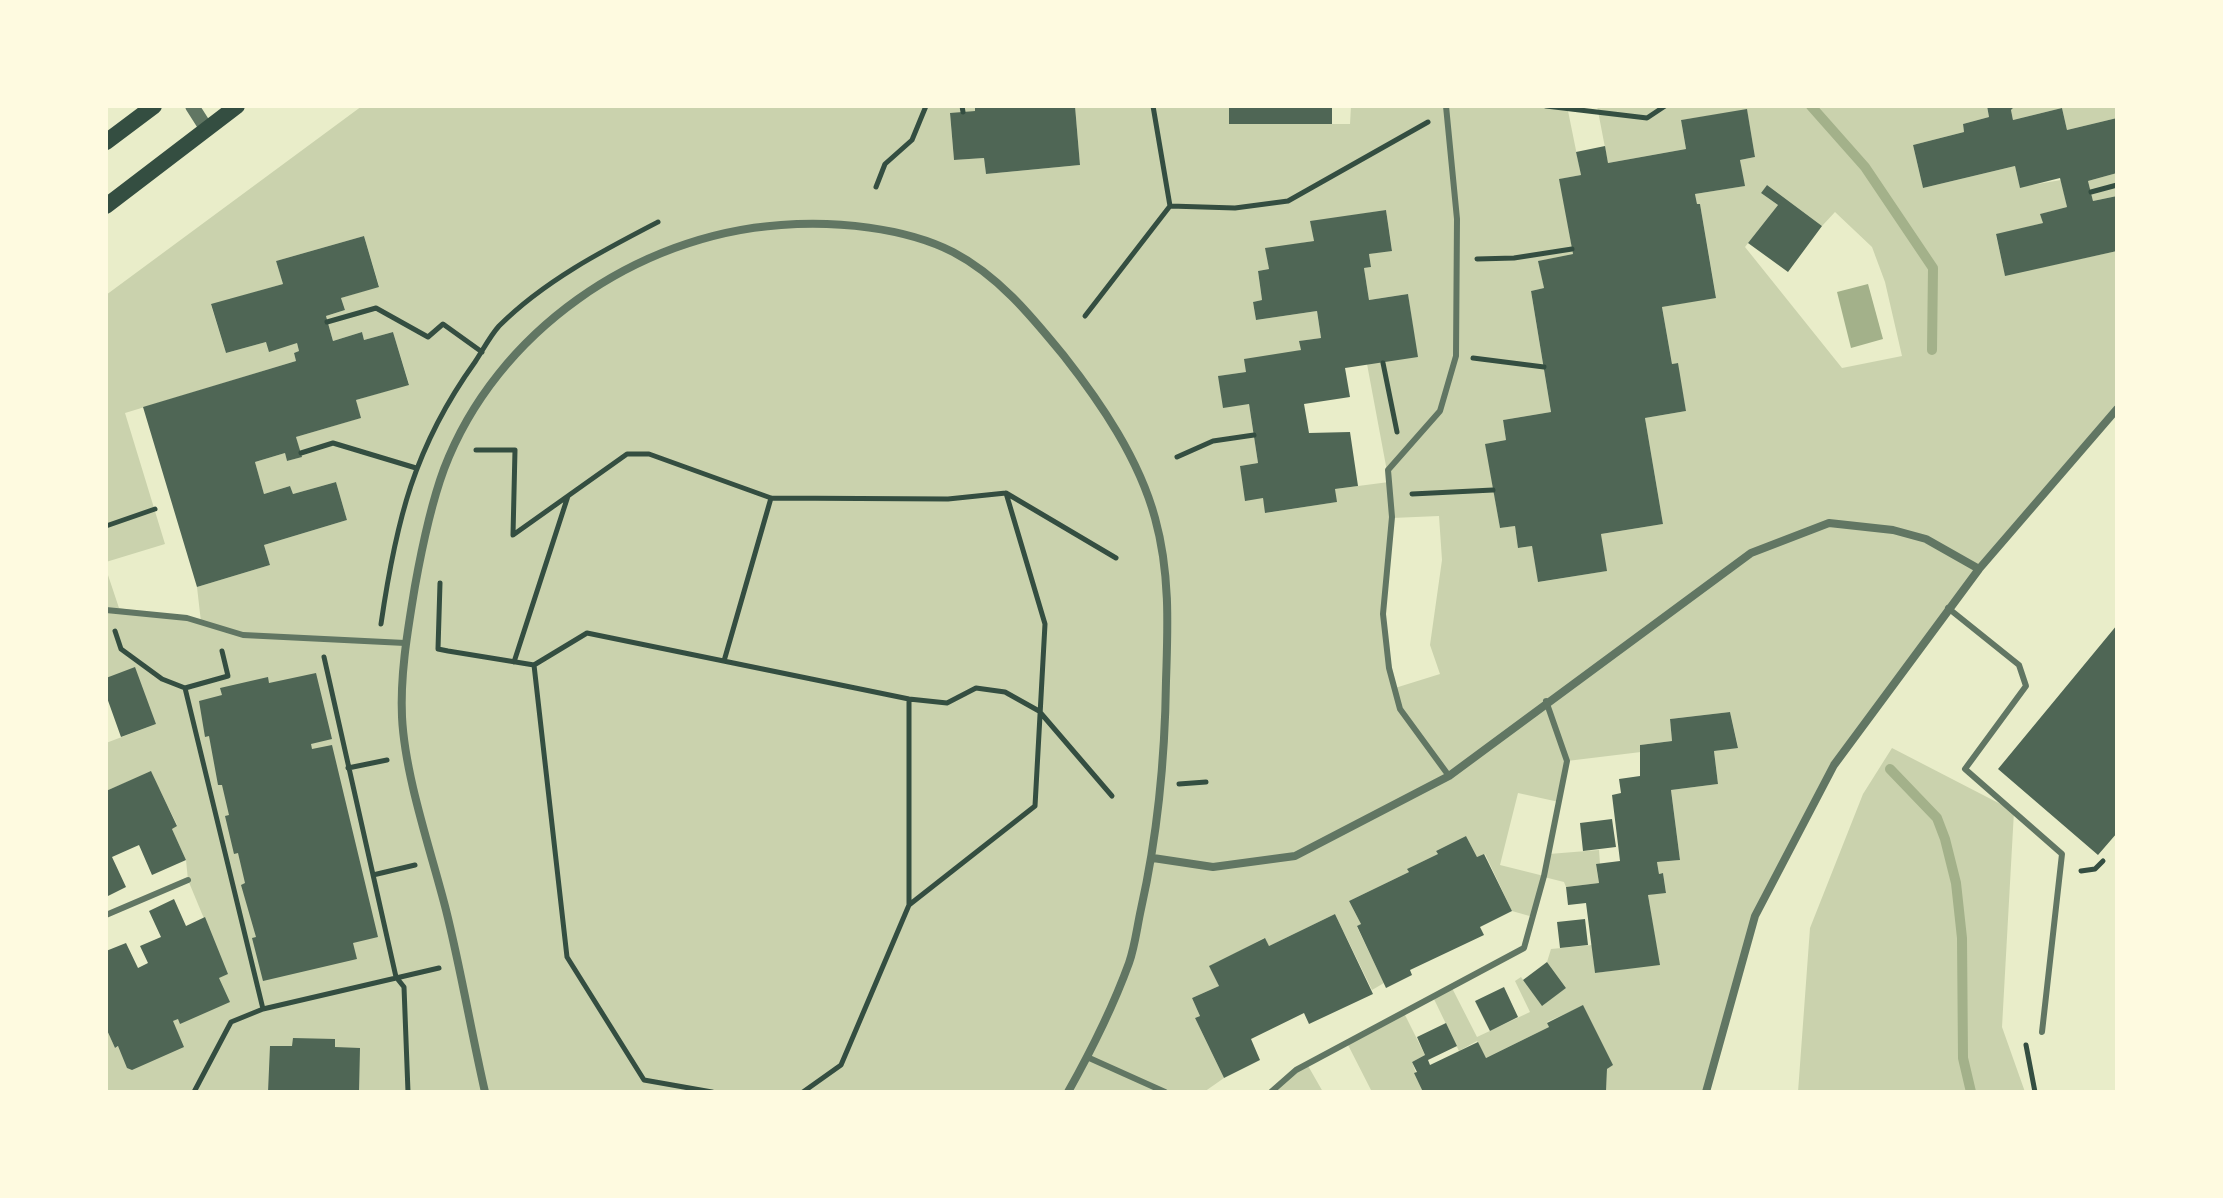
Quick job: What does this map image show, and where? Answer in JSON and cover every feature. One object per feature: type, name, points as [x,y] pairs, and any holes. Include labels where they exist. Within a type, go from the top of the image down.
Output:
[{"type":"main road","points":[[106,142],[154,106]]},
{"type":"main road","points":[[106,206],[237,106]]},
{"type":"street","points":[[192,106],[206,128]]},
{"type":"street","points":[[485,1092],[460,964],[402,720],[405,643],[423,542],[453,451],[471,415],[517,353],[555,315],[600,282],[666,252],[742,228],[816,222],[882,229],[953,252],[1021,302],[1088,386],[1128,451],[1155,515],[1169,589],[1165,759],[1153,858],[1130,959],[1087,1057],[1068,1092]]},
{"type":"street","points":[[1706,1092],[1755,916],[1834,765],[1979,569],[2117,409]]},
{"type":"street","points":[[1153,858],[1213,867],[1295,856],[1449,776],[1546,701],[1751,553],[1829,523],[1893,530],[1926,539],[1979,569]]},
{"type":"lane","points":[[1446,109],[1457,219],[1456,356],[1440,411],[1388,470],[1392,517],[1383,614],[1389,668],[1400,709],[1449,776]]},
{"type":"lane","points":[[1948,608],[2019,665],[2026,686],[1965,769],[2062,854],[2042,1032]]},
{"type":"lane","points":[[106,610],[187,618],[243,635],[320,640],[360,638],[405,643]]},
{"type":"lane","points":[[1271,1092],[1296,1070],[1524,948],[1544,876],[1567,761],[1546,701]]},
{"type":"lane","points":[[106,915],[188,880]]},
{"type":"lane","points":[[1087,1057],[1165,1092]]},
{"type":"path","points":[[876,187],[885,164],[912,140],[926,106]]},
{"type":"path","points":[[1085,316],[1170,206],[1153,106]]},
{"type":"path","points":[[1546,106],[1647,118],[1665,106]]},
{"type":"path","points":[[1170,206],[1235,208],[1288,201],[1446,109]]},
{"type":"path","points":[[2091,192],[2117,185]]},
{"type":"path","points":[[498,327],[572,269],[658,222]]},
{"type":"path","points":[[1456,260],[1514,258],[1572,249]]},
{"type":"path","points":[[327,322],[376,308],[428,337],[443,324],[482,352]]},
{"type":"path","points":[[1456,356],[1544,367]]},
{"type":"path","points":[[1177,457],[1213,441],[1254,435]]},
{"type":"path","points":[[301,453],[333,443],[416,468]]},
{"type":"path","points":[[453,451],[515,450],[513,535],[627,454],[649,454],[771,498],[948,499],[1006,493],[1116,558]]},
{"type":"path","points":[[1412,494],[1493,490]]},
{"type":"path","points":[[909,905],[1035,806],[1045,624],[1006,493]]},
{"type":"path","points":[[514,662],[568,496]]},
{"type":"path","points":[[724,661],[771,498]]},
{"type":"path","points":[[106,526],[155,509]]},
{"type":"path","points":[[441,578],[438,649],[534,665],[587,633],[909,699],[947,703],[976,688],[1005,692],[1039,711],[1112,796]]},
{"type":"path","points":[[113,625],[121,649],[162,679],[185,688],[228,676]]},
{"type":"path","points":[[320,640],[396,977],[404,987],[408,1092]]},
{"type":"path","points":[[534,665],[567,957],[644,1080],[712,1092]]},
{"type":"path","points":[[185,688],[263,1009]]},
{"type":"path","points":[[803,1092],[841,1065],[909,905],[909,699]]},
{"type":"path","points":[[348,768],[409,755]]},
{"type":"path","points":[[373,875],[433,860]]},
{"type":"path","points":[[194,1092],[231,1022],[263,1009],[460,964]]},
{"type":"path","points":[[2035,1092],[2024,1034],[2042,1032]]},
{"type":"shaded area","points":[[362,106],[975,106],[975,111],[950,114],[954,160],[984,158],[986,174],[1080,165],[1075,106],[1229,106],[1229,124],[1350,124],[1351,106],[1567,106],[1581,175],[1560,179],[1573,254],[1539,261],[1544,288],[1531,291],[1551,412],[1503,420],[1506,440],[1486,444],[1500,528],[1515,526],[1519,548],[1532,546],[1539,582],[1606,571],[1601,534],[1663,524],[1645,418],[1686,411],[1677,363],[1672,364],[1662,307],[1716,297],[1700,204],[1697,204],[1695,194],[1744,186],[1740,160],[1755,157],[1747,110],[1681,120],[1686,149],[1608,163],[1597,106],[1987,106],[1989,117],[1963,124],[1964,132],[1913,145],[1923,188],[2015,166],[2020,187],[2061,180],[2067,207],[2041,214],[2043,223],[1996,235],[2005,275],[2117,251],[2117,409],[1979,569],[1834,765],[1755,916],[1706,1092],[1606,1092],[1607,1069],[1612,1065],[1583,1006],[1547,1022],[1549,1027],[1486,1058],[1477,1041],[1459,1051],[1433,997],[1452,988],[1477,1037],[1530,1012],[1515,981],[1521,977],[1542,1005],[1566,988],[1547,962],[1551,949],[1592,945],[1595,973],[1659,964],[1648,895],[1666,892],[1663,873],[1659,874],[1657,862],[1680,860],[1671,790],[1718,784],[1714,751],[1738,747],[1730,712],[1670,719],[1672,741],[1640,745],[1641,752],[1567,761],[1559,802],[1518,793],[1500,865],[1544,876],[1549,854],[1599,850],[1600,864],[1596,865],[1599,883],[1566,887],[1564,882],[1544,877],[1533,917],[1512,911],[1485,854],[1477,857],[1466,836],[1436,851],[1438,854],[1408,869],[1409,872],[1349,901],[1361,924],[1357,927],[1384,983],[1372,990],[1335,914],[1269,946],[1264,938],[1210,967],[1219,986],[1192,998],[1200,1016],[1195,1018],[1224,1078],[1204,1092],[106,1092],[106,1028],[115,1048],[177,1019],[169,1000],[227,974],[188,880],[186,860],[172,829],[177,825],[151,772],[106,791],[106,743],[156,724],[106,678],[106,569],[119,608],[201,622],[197,587],[270,565],[264,545],[347,520],[336,482],[293,494],[290,486],[264,494],[255,462],[285,453],[287,461],[301,457],[296,437],[360,418],[356,400],[409,384],[393,332],[364,340],[362,332],[333,341],[326,316],[345,310],[341,298],[379,286],[364,236],[276,261],[283,284],[211,305],[226,353],[266,342],[297,343],[299,351],[294,353],[296,361],[125,413],[165,544],[106,562],[106,295]],"holes":[[[1767,185],[1822,226],[1835,212],[1872,247],[1885,282],[1902,356],[1842,368],[1745,247],[1778,205],[1761,193]],[[1386,210],[1392,250],[1369,254],[1371,267],[1364,268],[1369,300],[1408,294],[1417,356],[1367,364],[1389,482],[1335,489],[1336,502],[1266,513],[1263,498],[1240,466],[1258,463],[1249,404],[1219,376],[1246,372],[1301,350],[1300,341],[1321,338],[1317,311],[1256,320],[1253,302],[1262,300],[1258,271],[1269,269],[1266,249],[1314,241],[1311,222]],[[1439,516],[1442,560],[1430,645],[1440,674],[1395,688],[1383,614],[1392,518]]]},
{"type":"shaded area","points":[[2015,106],[2117,106],[2117,118],[2067,130],[2062,108],[2013,120],[2011,110]]},
{"type":"shaded area","points":[[2117,173],[2117,196],[2093,201],[2088,181]]},
{"type":"shaded area","points":[[1868,284],[1883,339],[1851,348],[1837,292]]},
{"type":"shaded area","points":[[1892,748],[2014,811],[2002,1027],[2025,1092],[1798,1092],[1810,928],[1863,794]]},
{"type":"shaded area","points":[[1404,1013],[1425,1055],[1412,1062],[1423,1092],[1372,1092],[1347,1043]]},
{"type":"shaded area","points":[[1307,1064],[1323,1092],[1271,1092]]},
{"type":"building","points":[[975,106],[1075,106],[1080,165],[986,174],[984,158],[954,160],[950,113],[975,111]]},
{"type":"building","points":[[1229,106],[1332,106],[1332,124],[1229,124]]},
{"type":"building","points":[[1987,106],[2015,106],[2011,110],[2013,120],[2062,108],[2067,130],[2117,118],[2117,173],[2088,181],[2093,201],[2117,196],[2117,251],[2005,276],[1996,234],[2043,223],[2040,214],[2067,207],[2060,178],[2020,188],[2015,166],[1923,188],[1913,145],[1964,132],[1963,124],[1989,117]]},
{"type":"building","points":[[1747,109],[1755,157],[1740,160],[1745,186],[1695,194],[1697,204],[1700,204],[1716,298],[1662,307],[1672,364],[1678,363],[1686,411],[1645,418],[1663,524],[1601,534],[1607,571],[1538,582],[1532,546],[1518,548],[1515,526],[1500,528],[1485,444],[1506,440],[1503,420],[1551,412],[1531,291],[1544,288],[1538,261],[1573,254],[1559,179],[1581,175],[1576,152],[1605,146],[1608,163],[1686,149],[1681,120]]},
{"type":"building","points":[[1767,185],[1822,226],[1788,272],[1748,243],[1778,205],[1761,193]]},
{"type":"building","points":[[1386,210],[1392,251],[1369,254],[1371,267],[1364,268],[1369,300],[1408,294],[1418,357],[1345,368],[1350,397],[1304,404],[1309,433],[1350,432],[1358,486],[1335,489],[1337,502],[1265,513],[1263,498],[1245,501],[1240,466],[1258,463],[1249,404],[1223,408],[1218,376],[1246,372],[1244,359],[1301,350],[1299,341],[1321,338],[1317,311],[1256,320],[1253,302],[1262,300],[1258,271],[1269,269],[1265,248],[1314,241],[1310,221]]},
{"type":"building","points":[[364,236],[379,287],[341,298],[345,310],[326,316],[333,341],[362,332],[364,340],[393,332],[409,385],[356,400],[361,418],[296,437],[302,457],[287,461],[285,453],[255,462],[264,494],[290,486],[293,494],[336,482],[347,520],[264,545],[270,565],[197,587],[143,407],[296,361],[294,353],[299,351],[297,343],[269,352],[266,342],[226,353],[211,304],[283,284],[276,261]]},
{"type":"building","points":[[2117,625],[2117,833],[2098,855],[1998,769]]},
{"type":"building","points":[[135,667],[156,724],[121,737],[106,695],[106,678]]},
{"type":"building","points":[[316,673],[332,739],[311,744],[312,749],[332,745],[378,937],[353,943],[357,959],[263,981],[252,938],[256,937],[241,885],[245,883],[238,853],[234,854],[225,816],[229,815],[222,785],[218,785],[209,736],[205,737],[199,701],[222,695],[220,688],[268,677],[269,683]]},
{"type":"building","points":[[1730,712],[1738,748],[1714,751],[1718,784],[1671,790],[1680,860],[1657,862],[1659,874],[1663,873],[1666,893],[1648,895],[1660,965],[1595,973],[1586,903],[1568,905],[1566,887],[1599,883],[1596,864],[1620,861],[1612,795],[1621,793],[1619,779],[1640,776],[1640,745],[1672,741],[1670,719]]},
{"type":"building","points":[[151,771],[177,826],[172,829],[186,860],[152,875],[139,845],[112,857],[126,887],[106,897],[106,791]]},
{"type":"building","points":[[1612,819],[1616,847],[1583,851],[1580,823]]},
{"type":"building","points":[[1466,836],[1477,857],[1484,854],[1512,911],[1480,927],[1484,935],[1410,970],[1412,975],[1386,988],[1357,926],[1361,924],[1349,901],[1409,872],[1407,869]]},
{"type":"building","points":[[174,899],[186,926],[205,917],[228,974],[219,978],[230,1002],[180,1024],[178,1019],[173,1021],[184,1047],[132,1070],[127,1068],[106,1028],[106,951],[126,943],[138,968],[148,963],[140,946],[161,937],[149,911]]},
{"type":"building","points":[[1335,914],[1373,994],[1309,1024],[1304,1013],[1251,1039],[1260,1060],[1224,1078],[1195,1018],[1200,1016],[1192,998],[1219,986],[1209,966],[1265,938],[1269,946]]},
{"type":"building","points":[[1585,919],[1588,945],[1560,948],[1557,922]]},
{"type":"building","points":[[1547,962],[1566,988],[1542,1006],[1523,980]]},
{"type":"building","points":[[1504,987],[1518,1017],[1490,1031],[1475,1001]]},
{"type":"building","points":[[1583,1005],[1613,1065],[1607,1069],[1606,1092],[1423,1092],[1414,1073],[1417,1072],[1412,1062],[1425,1055],[1417,1037],[1446,1023],[1457,1046],[1428,1060],[1430,1065],[1478,1042],[1486,1058],[1549,1027],[1547,1023]]},
{"type":"building","points":[[293,1038],[335,1039],[335,1047],[360,1048],[359,1092],[268,1092],[270,1046],[292,1046]]},
{"type":"waterway","points":[[1811,106],[1865,167],[1933,268],[1932,350]]},
{"type":"waterway","points":[[1890,769],[1937,818],[1945,839],[1956,883],[1962,938],[1963,1058],[1971,1092]]}]
